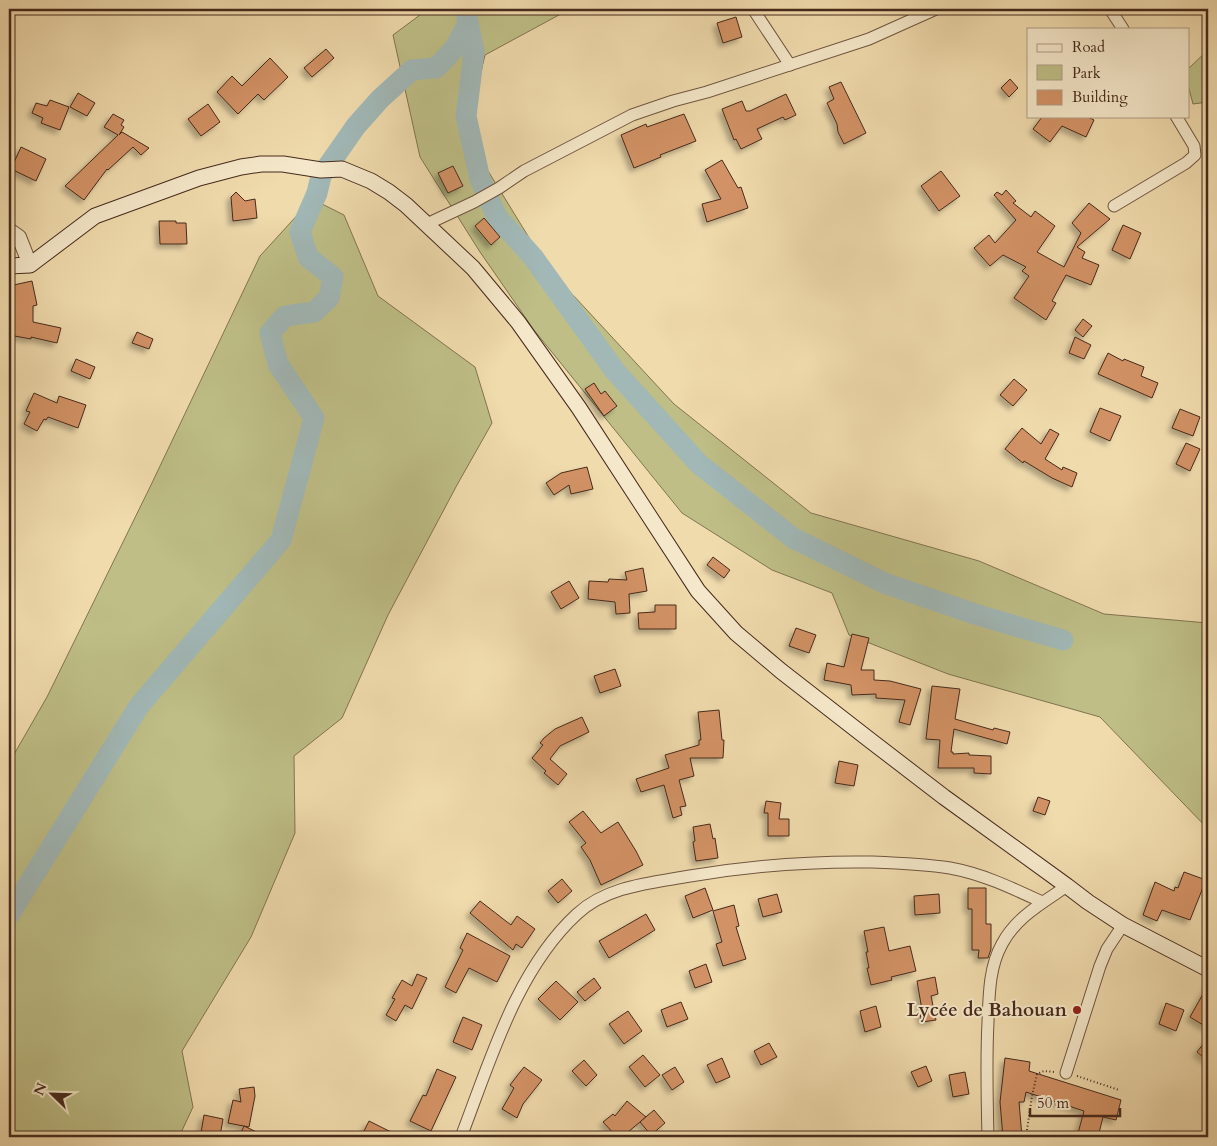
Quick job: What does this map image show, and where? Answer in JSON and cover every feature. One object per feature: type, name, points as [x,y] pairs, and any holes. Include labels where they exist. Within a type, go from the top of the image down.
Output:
[{"type":"main road","points":[[9,266],[30,265],[95,216],[198,178],[261,164],[283,164],[321,170],[342,169],[372,181],[389,192],[427,224],[473,268],[518,322],[579,408],[693,584],[722,619],[781,671],[871,741],[1100,911],[1123,925],[1208,968]]},
{"type":"street","points":[[753,9],[790,65]]},
{"type":"street","points":[[427,224],[474,202],[524,171],[632,115],[869,39],[936,9]]},
{"type":"street","points":[[1110,9],[1122,28]]},
{"type":"street","points":[[1114,206],[1186,163],[1195,155],[1194,146],[1177,118]]},
{"type":"street","points":[[9,230],[19,237],[30,265]]},
{"type":"street","points":[[461,1137],[505,1022],[531,972],[566,924],[591,903],[613,892],[660,881],[783,864],[877,862],[919,864],[984,876],[1042,902]]},
{"type":"street","points":[[988,1137],[987,1044],[990,988],[994,967],[1002,944],[1012,930],[1042,902],[1067,886]]},
{"type":"street","points":[[1066,1073],[1100,966],[1107,949],[1123,925]]},
{"type":"path","points":[[1026,1137],[1037,1074],[1044,1071],[1066,1073],[1119,1090]]},
{"type":"green space","points":[[428,9],[570,9],[485,55],[466,135],[547,267],[674,404],[811,513],[979,561],[1104,614],[1208,623],[1208,829],[1100,717],[948,674],[849,635],[832,593],[772,570],[682,513],[534,330],[480,252],[420,157],[393,35]]},
{"type":"green space","points":[[1208,50],[1208,102],[1193,104],[1190,93],[1190,67]]},
{"type":"green space","points":[[312,199],[344,215],[378,296],[475,367],[492,423],[388,615],[342,718],[294,756],[295,833],[251,937],[182,1051],[193,1107],[179,1137],[9,1137],[9,763],[47,697],[260,256]]},
{"type":"building","points":[[736,17],[742,37],[723,43],[717,23]]},
{"type":"building","points":[[326,49],[334,58],[312,77],[304,68]]},
{"type":"building","points":[[270,58],[288,77],[264,100],[258,94],[238,114],[217,92],[232,76],[242,86]]},
{"type":"building","points":[[1010,79],[1018,88],[1009,97],[1001,88]]},
{"type":"building","points":[[841,82],[866,133],[844,144],[827,103],[834,99],[829,87]]},
{"type":"building","points":[[78,93],[95,103],[87,116],[70,107]]},
{"type":"building","points":[[786,94],[796,115],[785,120],[783,117],[757,129],[762,139],[741,149],[736,139],[734,140],[722,109],[742,101],[746,111],[750,111]]},
{"type":"building","points":[[50,100],[69,107],[60,130],[41,123],[43,118],[32,113],[36,103],[47,106]]},
{"type":"building","points":[[208,104],[220,122],[201,136],[188,119]]},
{"type":"building","points":[[113,114],[124,120],[121,125],[124,127],[119,135],[122,132],[149,148],[141,155],[133,147],[107,169],[84,200],[65,186],[118,135],[104,127]]},
{"type":"building","points":[[684,114],[696,141],[660,155],[661,157],[634,168],[621,135],[646,124],[647,127]]},
{"type":"building","points":[[1041,118],[1090,118],[1094,120],[1086,137],[1062,126],[1050,142],[1033,129]]},
{"type":"building","points":[[21,147],[46,159],[36,181],[11,169]]},
{"type":"building","points":[[722,160],[738,188],[741,187],[748,208],[707,222],[702,204],[721,199],[705,170]]},
{"type":"building","points":[[453,166],[463,186],[448,193],[438,173]]},
{"type":"building","points":[[941,171],[960,196],[939,211],[921,186]]},
{"type":"building","points":[[1006,190],[1016,201],[1013,203],[1031,217],[1035,211],[1055,226],[1037,252],[1064,267],[1081,233],[1072,223],[1089,203],[1110,219],[1077,247],[1085,252],[1082,258],[1099,265],[1091,285],[1066,275],[1052,301],[1056,303],[1046,320],[1014,298],[1029,276],[1022,271],[1026,267],[1003,255],[990,266],[974,248],[989,235],[995,243],[1016,220],[994,195],[997,192],[1002,195]]},
{"type":"building","points":[[236,192],[245,201],[255,199],[257,218],[233,221],[231,197]]},
{"type":"building","points":[[484,218],[500,237],[491,245],[475,226]]},
{"type":"building","points":[[159,221],[186,223],[187,244],[160,244]]},
{"type":"building","points":[[1123,225],[1141,233],[1130,259],[1112,250]]},
{"type":"building","points":[[32,281],[37,305],[33,306],[33,322],[61,328],[57,343],[31,337],[31,339],[9,335],[11,320],[9,286]]},
{"type":"building","points":[[1083,319],[1092,326],[1083,337],[1075,330]]},
{"type":"building","points":[[137,332],[153,339],[149,349],[132,343]]},
{"type":"building","points":[[1075,337],[1091,345],[1084,359],[1069,353]]},
{"type":"building","points":[[1108,353],[1123,361],[1124,359],[1144,367],[1141,376],[1158,383],[1152,398],[1098,374]]},
{"type":"building","points":[[76,359],[95,367],[90,379],[71,371]]},
{"type":"building","points":[[1014,379],[1027,390],[1013,406],[1000,395]]},
{"type":"building","points":[[594,383],[601,394],[605,391],[617,406],[604,416],[585,389]]},
{"type":"building","points":[[34,393],[57,403],[59,396],[86,405],[78,428],[48,417],[46,420],[44,419],[37,431],[24,424],[30,412],[26,411]]},
{"type":"building","points":[[1100,408],[1121,416],[1110,441],[1090,432]]},
{"type":"building","points":[[1180,409],[1200,417],[1193,436],[1172,428]]},
{"type":"building","points":[[1022,428],[1041,444],[1050,429],[1059,434],[1045,459],[1062,470],[1063,467],[1077,473],[1072,487],[1052,478],[1024,461],[1023,463],[1005,449]]},
{"type":"building","points":[[1186,443],[1200,449],[1190,471],[1176,464]]},
{"type":"building","points":[[587,467],[593,489],[571,494],[569,485],[554,495],[546,483],[561,473]]},
{"type":"building","points":[[713,557],[730,570],[724,578],[707,565]]},
{"type":"building","points":[[643,568],[647,591],[629,594],[630,613],[616,614],[615,602],[588,599],[589,581],[627,580],[625,572]]},
{"type":"building","points":[[569,581],[579,598],[561,609],[551,592]]},
{"type":"building","points":[[655,605],[676,605],[676,629],[639,629],[638,613],[655,612]]},
{"type":"building","points":[[796,628],[816,635],[809,653],[789,646]]},
{"type":"building","points":[[852,634],[869,638],[861,670],[874,670],[874,680],[890,681],[921,689],[910,725],[899,722],[905,700],[876,698],[876,694],[852,695],[851,685],[824,680],[827,663],[844,667]]},
{"type":"building","points":[[615,669],[621,686],[600,693],[594,676]]},
{"type":"building","points":[[932,686],[960,689],[955,719],[993,730],[994,728],[1010,732],[1007,744],[954,729],[951,752],[953,754],[969,753],[969,755],[991,756],[991,774],[974,773],[974,768],[938,768],[940,740],[926,739]]},
{"type":"building","points":[[719,710],[722,740],[724,740],[723,758],[690,758],[694,776],[679,780],[686,806],[680,807],[682,815],[673,818],[664,785],[641,792],[636,779],[669,768],[665,755],[699,745],[699,740],[701,740],[698,712]]},
{"type":"building","points":[[582,717],[589,732],[560,746],[550,759],[567,774],[558,785],[544,773],[546,771],[532,758],[543,745],[540,743],[544,738],[555,729]]},
{"type":"building","points":[[839,761],[858,765],[854,786],[835,783]]},
{"type":"building","points":[[1038,797],[1050,801],[1045,815],[1033,811]]},
{"type":"building","points":[[766,801],[781,803],[779,819],[789,819],[789,836],[768,836],[768,813],[764,813]]},
{"type":"building","points":[[583,811],[601,833],[618,822],[643,865],[601,885],[590,860],[581,847],[586,843],[569,822]]},
{"type":"building","points":[[710,824],[713,839],[715,838],[718,858],[696,861],[693,827]]},
{"type":"building","points":[[1184,872],[1206,880],[1190,920],[1162,910],[1157,921],[1143,915],[1155,882],[1174,891],[1175,887],[1178,888]]},
{"type":"building","points":[[562,879],[572,891],[558,903],[548,891]]},
{"type":"building","points":[[705,888],[713,910],[693,918],[685,896]]},
{"type":"building","points":[[968,888],[986,888],[986,924],[991,924],[991,949],[988,958],[978,958],[979,950],[972,950],[972,909],[968,909]]},
{"type":"building","points":[[777,894],[782,912],[763,917],[758,899]]},
{"type":"building","points":[[939,894],[940,913],[915,915],[914,896]]},
{"type":"building","points":[[480,901],[511,925],[517,916],[535,929],[522,948],[516,944],[513,950],[470,913]]},
{"type":"building","points":[[734,905],[739,926],[736,927],[746,959],[723,966],[716,944],[722,942],[713,911]]},
{"type":"building","points":[[646,914],[655,930],[609,958],[599,941]]},
{"type":"building","points":[[884,927],[889,951],[910,946],[916,971],[891,977],[892,980],[871,985],[867,968],[869,968],[866,952],[868,952],[864,931]]},
{"type":"building","points":[[467,933],[510,956],[497,982],[469,968],[456,993],[445,987],[463,950],[460,948]]},
{"type":"building","points":[[706,964],[712,982],[695,988],[689,971]]},
{"type":"building","points":[[417,974],[427,978],[412,1009],[405,1005],[396,1021],[386,1015],[395,999],[392,998],[402,980],[412,986]]},
{"type":"building","points":[[935,977],[938,994],[931,996],[936,1020],[922,1022],[919,1010],[922,1010],[917,981]]},
{"type":"building","points":[[594,978],[601,988],[585,1001],[577,992]]},
{"type":"building","points":[[556,981],[578,1002],[560,1020],[538,999]]},
{"type":"building","points":[[1208,985],[1208,1028],[1190,1017]]},
{"type":"building","points":[[681,1002],[688,1019],[667,1027],[661,1010]]},
{"type":"building","points":[[1166,1003],[1184,1010],[1176,1031],[1159,1024]]},
{"type":"building","points":[[876,1006],[881,1027],[865,1032],[860,1011]]},
{"type":"building","points":[[628,1011],[642,1031],[624,1044],[609,1024]]},
{"type":"building","points":[[463,1017],[482,1025],[472,1050],[453,1042]]},
{"type":"building","points":[[1208,1038],[1208,1061],[1197,1052]]},
{"type":"building","points":[[769,1043],[777,1057],[761,1065],[754,1051]]},
{"type":"building","points":[[643,1055],[660,1075],[645,1087],[629,1067]]},
{"type":"building","points":[[722,1058],[730,1077],[716,1083],[707,1065]]},
{"type":"building","points":[[1005,1058],[1030,1062],[1029,1071],[1121,1100],[1116,1120],[1103,1117],[1098,1137],[1077,1137],[1084,1111],[1026,1092],[1024,1102],[1019,1102],[1022,1137],[1003,1137],[1000,1102]]},
{"type":"building","points":[[584,1060],[597,1075],[586,1086],[572,1071]]},
{"type":"building","points":[[926,1066],[932,1081],[918,1087],[911,1072]]},
{"type":"building","points":[[524,1067],[542,1080],[523,1104],[517,1118],[502,1109],[514,1088],[510,1085]]},
{"type":"building","points":[[675,1067],[684,1082],[672,1090],[662,1075]]},
{"type":"building","points":[[437,1069],[456,1077],[431,1131],[410,1121],[423,1095],[426,1096]]},
{"type":"building","points":[[965,1072],[969,1094],[953,1097],[949,1075]]},
{"type":"building","points":[[254,1087],[255,1096],[249,1127],[228,1123],[233,1100],[241,1102],[239,1089]]},
{"type":"building","points":[[627,1101],[646,1117],[622,1137],[617,1137],[603,1122],[613,1114],[615,1116]]},
{"type":"building","points":[[654,1110],[665,1123],[651,1135],[640,1122]]},
{"type":"building","points":[[204,1115],[223,1119],[220,1136],[201,1133]]},
{"type":"building","points":[[369,1121],[387,1130],[403,1137],[361,1137]]},
{"type":"building","points":[[244,1126],[267,1137],[239,1137]]},
{"type":"waterway","points":[[467,17],[474,52],[466,116],[480,179],[497,217],[533,257],[615,371],[699,464],[793,538],[884,583],[975,614],[1063,640]]},
{"type":"waterway","points":[[9,915],[139,706],[281,540],[314,418],[278,364],[270,333],[285,316],[314,312],[329,298],[333,277],[308,257],[300,232],[317,193],[321,176],[356,126],[380,99],[412,70],[436,68],[455,48],[468,23]]},
{"type":"place","name":"Lycée de Bahouan","points":[[1077,1010]]}]
